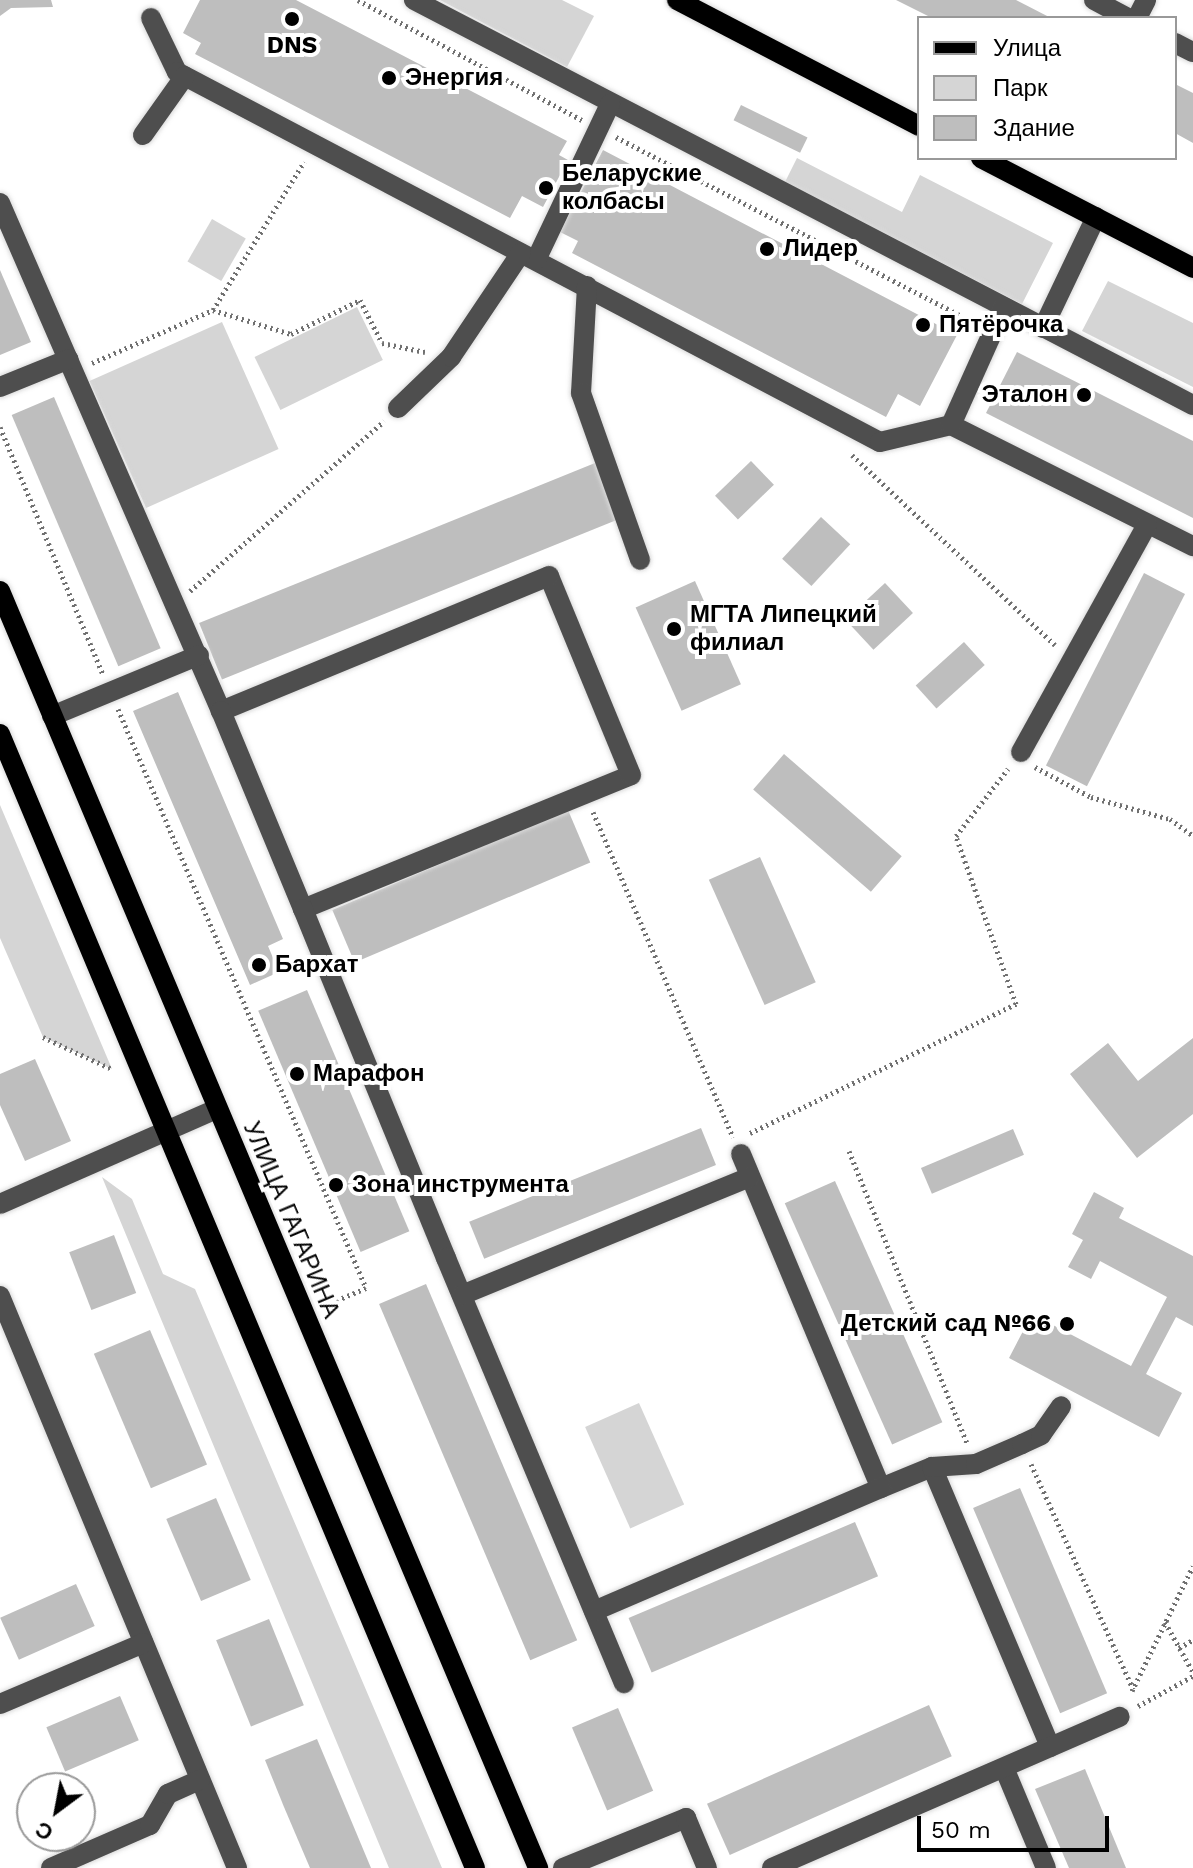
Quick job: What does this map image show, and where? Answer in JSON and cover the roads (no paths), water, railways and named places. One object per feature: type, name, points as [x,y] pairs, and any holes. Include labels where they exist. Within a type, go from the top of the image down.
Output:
[{"type":"main road","points":[[677,0],[917,125]]},
{"type":"main road","points":[[985,160],[1193,268]]},
{"type":"main road","name":"УЛИЦА ГАГАРИНА","points":[[0,591],[538,1868]]},
{"type":"main road","points":[[0,734],[475,1868]]},
{"type":"street","points":[[414,0],[1193,405]]},
{"type":"street","points":[[1094,0],[1124,16]]},
{"type":"street","points":[[151,18],[185,76],[880,442],[951,425],[1193,546]]},
{"type":"street","points":[[143,135],[185,76]]},
{"type":"street","points":[[398,408],[451,357],[529,256],[610,104]]},
{"type":"street","points":[[0,203],[178,603],[624,1683]]},
{"type":"street","points":[[1043,328],[1096,217]]},
{"type":"street","points":[[587,286],[581,393],[640,560]]},
{"type":"street","points":[[951,425],[1004,307]]},
{"type":"street","points":[[0,387],[72,365]]},
{"type":"street","points":[[1021,752],[1147,525]]},
{"type":"street","points":[[221,711],[549,576],[631,775],[587,796],[303,909]]},
{"type":"street","points":[[52,716],[199,655]]},
{"type":"street","points":[[0,1204],[216,1109]]},
{"type":"street","points":[[741,1154],[881,1488]]},
{"type":"street","points":[[462,1295],[750,1177]]},
{"type":"street","points":[[0,1296],[8,1338],[144,1643],[237,1868]]},
{"type":"street","points":[[594,1611],[932,1467],[976,1464],[1022,1444],[1041,1435],[1061,1406]]},
{"type":"street","points":[[932,1467],[1050,1747]]},
{"type":"street","points":[[0,1704],[144,1643]]},
{"type":"street","points":[[772,1868],[1005,1770],[1120,1717]]},
{"type":"street","points":[[1005,1770],[1046,1868]]},
{"type":"street","points":[[51,1868],[150,1825],[168,1794],[200,1780]]},
{"type":"street","points":[[563,1868],[686,1818],[707,1868]]},
{"type":"place","name":"DNS","points":[[292,19]]},
{"type":"place","name":"Энергия","points":[[389,78]]},
{"type":"place","name":"Беларуские колбасы","points":[[546,188]]},
{"type":"place","name":"Лидер","points":[[767,249]]},
{"type":"place","name":"Пятёрочка","points":[[923,325]]},
{"type":"place","name":"Эталон","points":[[1084,395]]},
{"type":"place","name":"МГТА Липецкий филиал","points":[[674,629]]},
{"type":"place","name":"Бархат","points":[[259,965]]},
{"type":"place","name":"Марафон","points":[[297,1074]]},
{"type":"place","name":"Зона инструмента","points":[[336,1185]]},
{"type":"place","name":"Детский сад №66","points":[[1067,1324]]}]
